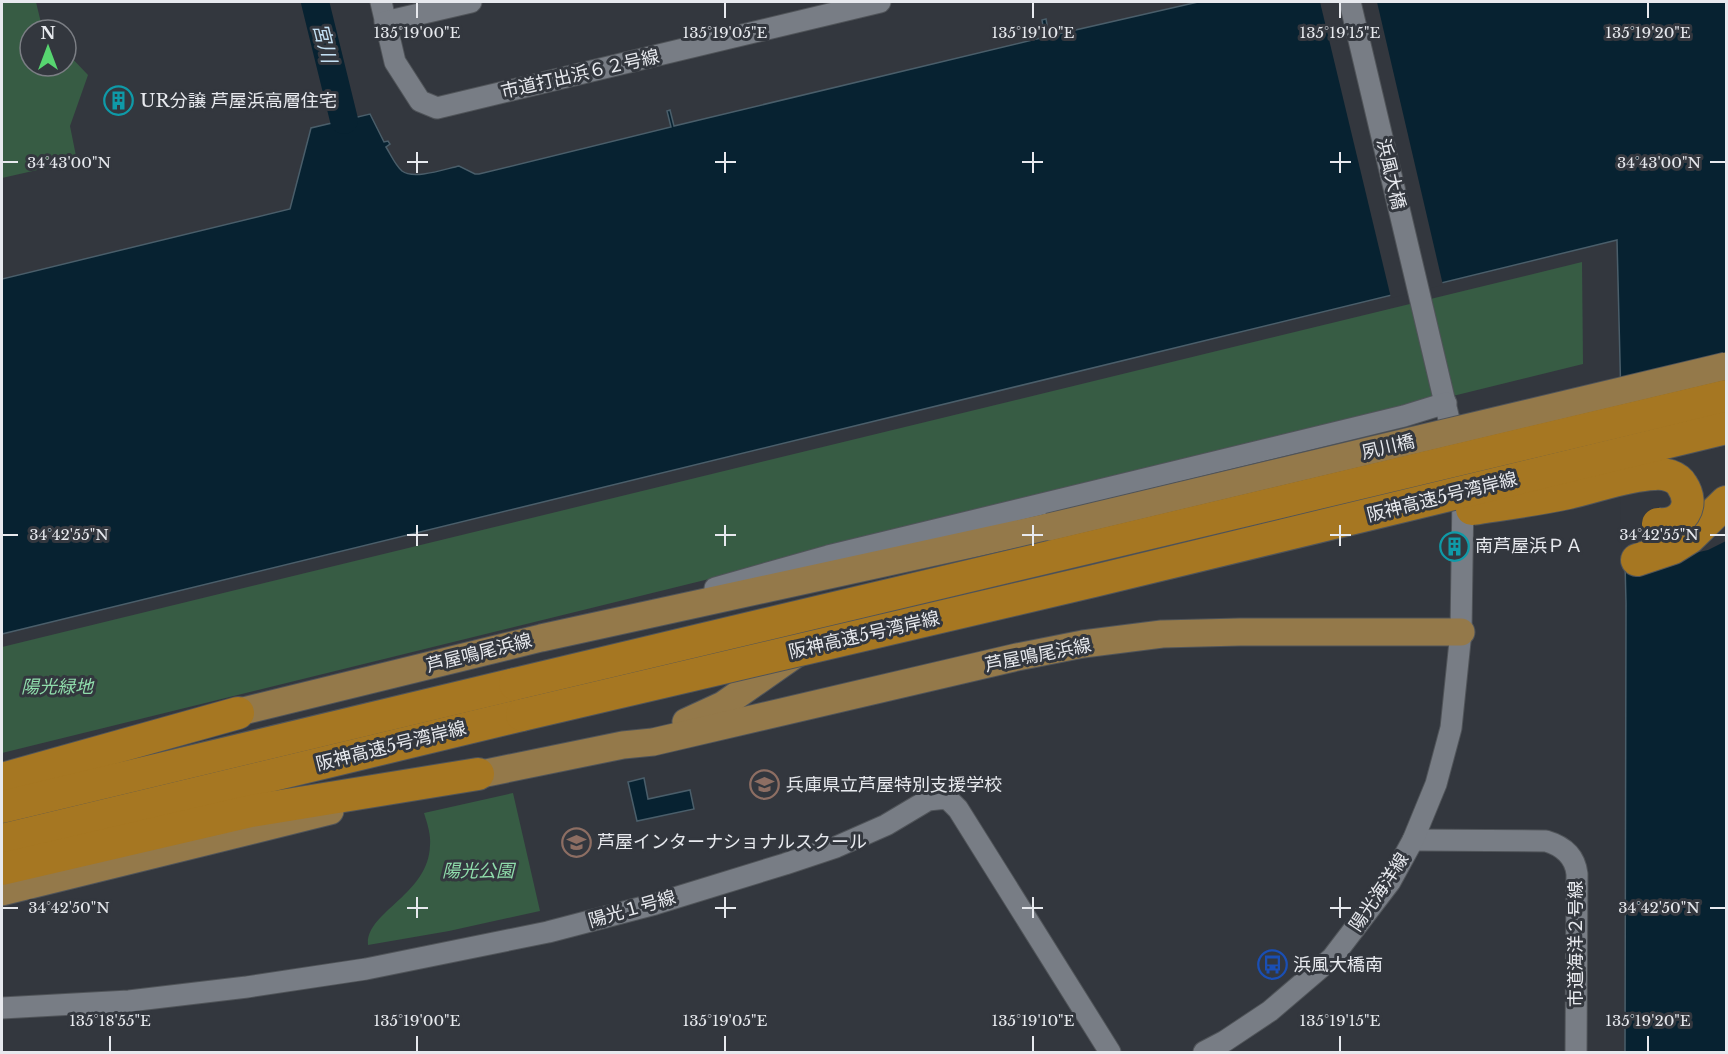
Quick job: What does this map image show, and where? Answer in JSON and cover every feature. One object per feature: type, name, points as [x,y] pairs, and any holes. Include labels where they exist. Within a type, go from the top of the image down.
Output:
[{"type":"highway","name":"阪神高速5号湾岸線","points":[[2,807],[1726,396]]},
{"type":"highway","name":"阪神高速5号湾岸線","points":[[2,840],[1094,581],[1726,428]]},
{"type":"highway","points":[[1094,581],[1169,570],[1341,531],[1554,496],[1653,474],[1664,474],[1682,483],[1687,501],[1683,516],[1676,522],[1667,525],[1658,524]]},
{"type":"highway","points":[[1637,560],[1673,548],[1689,538],[1726,502]]},
{"type":"highway","points":[[2,779],[238,712]]},
{"type":"highway","points":[[2,869],[251,811],[478,774]]},
{"type":"main road","name":"夙川橋","points":[[1049,527],[1726,366]]},
{"type":"main road","name":"芦屋鳴尾浜線","points":[[2,768],[541,638],[1049,527]]},
{"type":"main road","name":"芦屋鳴尾浜線","points":[[623,745],[677,726],[723,705],[923,564],[958,548]]},
{"type":"main road","name":"芦屋鳴尾浜線","points":[[2,892],[478,774],[623,745],[653,742],[1083,644],[1162,634],[1461,632]]},
{"type":"street","name":"市道打出浜６２号線","points":[[381,2],[395,62],[420,101],[437,108],[880,2]]},
{"type":"street","points":[[386,22],[471,2]]},
{"type":"street","name":"浜風大橋","points":[[1350,2],[1446,403]]},
{"type":"street","points":[[541,638],[828,556],[1393,418],[1446,403]]},
{"type":"street","name":"陽光海洋線","points":[[1204,1053],[1270,1011],[1332,958],[1390,882],[1413,840],[1436,784],[1450,728],[1461,632],[1463,497],[1460,467],[1446,403]]},
{"type":"street","name":"陽光１号線","points":[[2,1008],[129,1001],[248,987],[366,969],[548,932],[655,904],[836,847],[886,825],[928,800],[947,798],[958,808],[1110,1053]]},
{"type":"street","name":"市道海洋２号線","points":[[1413,840],[1546,841],[1559,845],[1569,854],[1576,864],[1577,874],[1576,1053]]},
{"type":"green space","points":[[2,2],[36,2],[40,18],[18,18],[18,78],[78,78],[78,65],[88,75],[70,126],[77,161],[2,178]]},
{"type":"green space","name":"陽光緑地","points":[[1582,262],[1583,364],[2,753],[2,647]]},
{"type":"green space","name":"陽光公園","points":[[513,793],[540,911],[449,931],[368,945],[370,933],[376,922],[409,890],[427,862],[430,841],[424,813]]},
{"type":"water","points":[[1198,2],[1726,2],[1726,1052],[1625,1052],[1626,603],[1617,240],[2,634],[2,279],[290,209],[311,128],[370,114],[384,142],[388,141],[390,144],[386,147],[402,171],[422,174],[459,166],[479,174],[671,127],[667,111],[670,110],[674,126],[1045,37],[1042,20],[1046,19],[1049,36]]},
{"type":"water","points":[[644,778],[648,799],[690,790],[694,809],[637,821],[628,782]]},
{"type":"pier","points":[[1320,2],[1377,2],[1443,285],[1391,298]]},
{"type":"pier","points":[[1726,380],[1726,541],[1708,550],[1622,570],[1618,406]]},
{"type":"waterway","name":"宮川","points":[[315,2],[344,120]]},
{"type":"place","name":"UR分譲 芦屋浜高層住宅","points":[[119,101]]},
{"type":"place","name":"南芦屋浜ＰＡ","points":[[1454,546]]},
{"type":"place","name":"兵庫県立芦屋特別支援学校","points":[[765,785]]},
{"type":"place","name":"芦屋インターナショナルスクール","points":[[576,842]]},
{"type":"place","name":"浜風大橋南","points":[[1272,965]]}]
